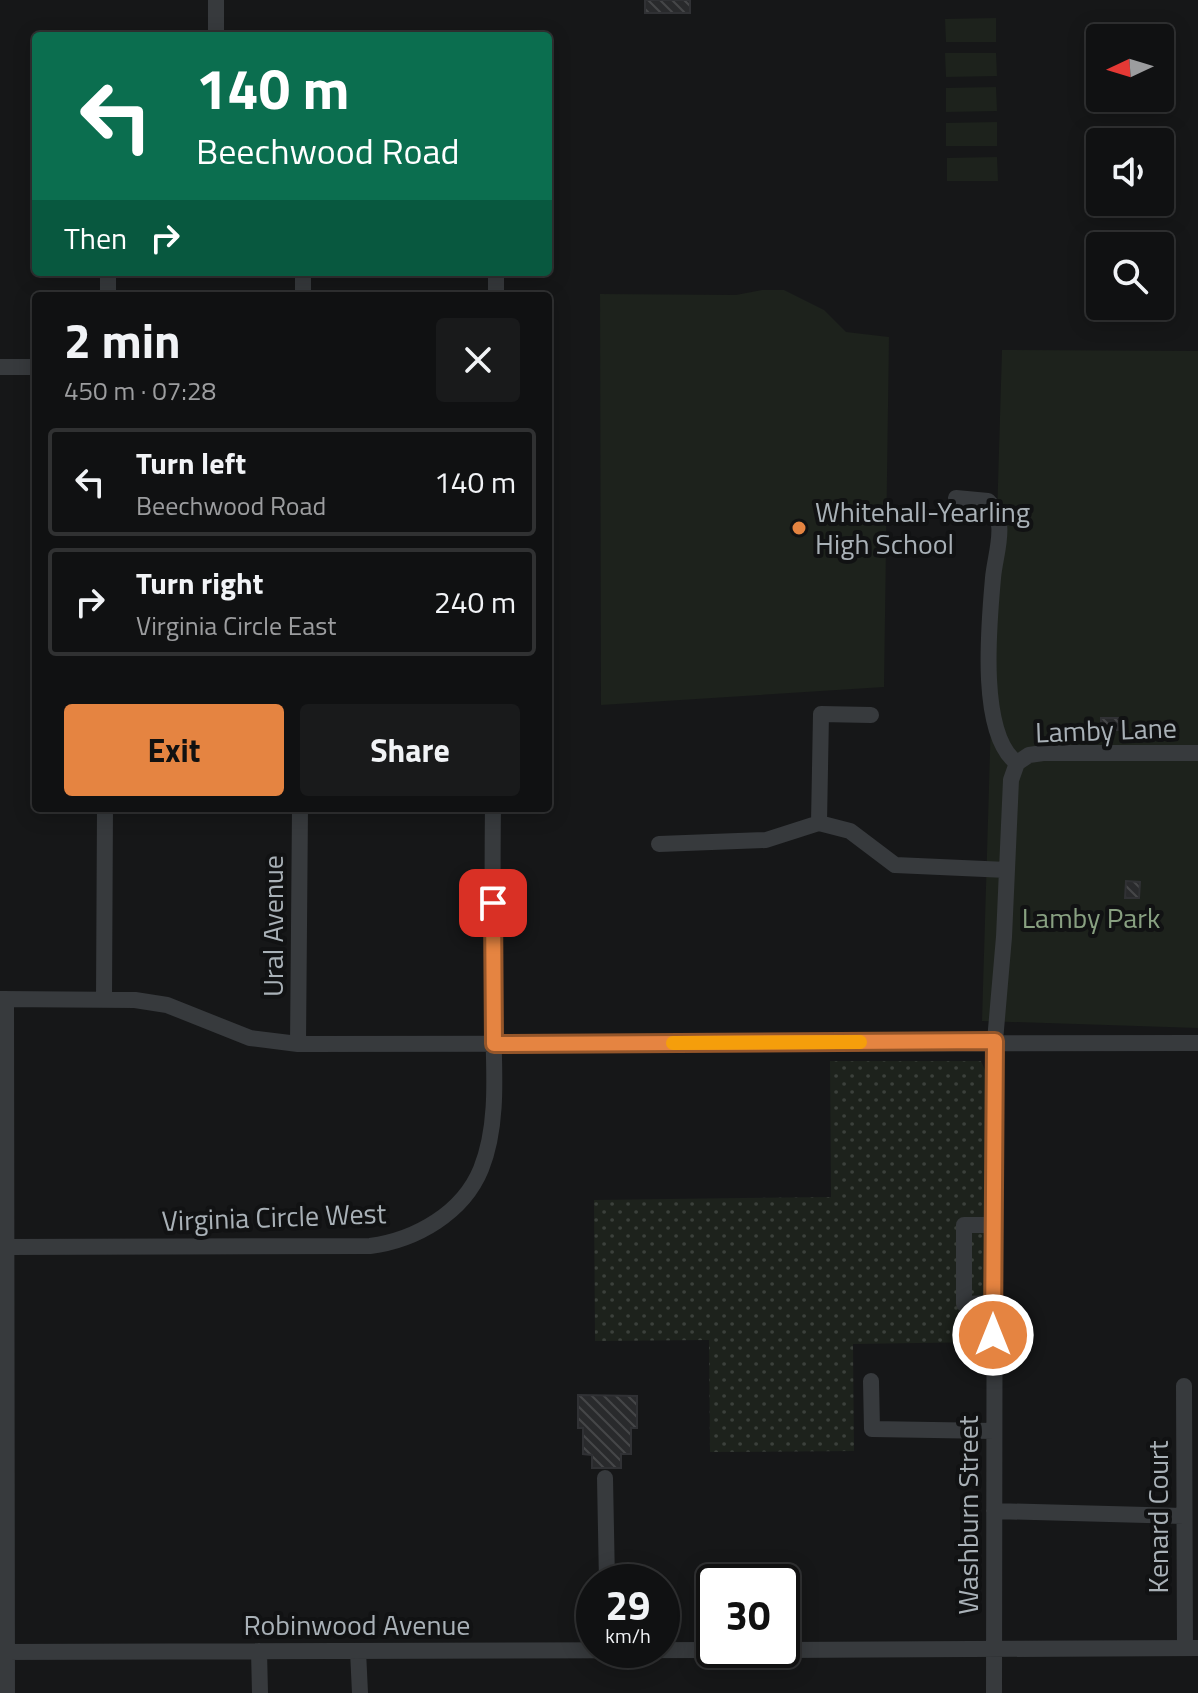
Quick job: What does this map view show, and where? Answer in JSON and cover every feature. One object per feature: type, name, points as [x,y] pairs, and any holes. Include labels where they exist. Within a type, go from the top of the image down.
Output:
[{"type":"street","points":[[216,0],[216,32]]},
{"type":"street","points":[[0,367],[32,367]]},
{"type":"street","points":[[956,498],[988,501],[999,519],[992,604],[991,706],[999,740],[1006,755],[1017,763]]},
{"type":"street","points":[[819,823],[821,714],[871,715]]},
{"type":"street","name":"Lamby Lane","points":[[1017,763],[1029,755],[1043,753],[1198,753]]},
{"type":"street","name":"Washburn Street","points":[[994,1693],[995,1041],[1011,780],[1017,763]]},
{"type":"street","points":[[104,998],[105,812]]},
{"type":"street","name":"Ural Avenue","points":[[298,1044],[300,812]]},
{"type":"street","name":"Virginia Circle West","points":[[7,1247],[370,1246],[408,1237],[442,1219],[481,1170],[492,1118],[493,812]]},
{"type":"street","points":[[659,844],[766,840],[819,823],[850,831],[895,865],[1007,870]]},
{"type":"street","points":[[7,1693],[3,1652],[7,1247],[3,999],[104,998],[167,1005],[250,1038],[298,1044],[1198,1043]]},
{"type":"street","points":[[993,1303],[964,1304],[964,1225],[994,1225]]},
{"type":"street","points":[[871,1381],[872,1429],[994,1431]]},
{"type":"street","name":"Kenard Court","points":[[1184,1386],[1184,1516],[1192,1648]]},
{"type":"street","points":[[605,1478],[607,1564]]},
{"type":"street","points":[[994,1511],[1184,1516]]},
{"type":"street","points":[[800,1650],[1192,1648]]},
{"type":"street","name":"Robinwood Avenue","points":[[3,1652],[576,1650]]},
{"type":"street","points":[[259,1651],[260,1693]]},
{"type":"street","points":[[358,1651],[360,1693]]},
{"type":"green space","points":[[996,18],[996,42],[946,42],[945,19]]},
{"type":"green space","points":[[945,53],[996,53],[997,76],[946,77]]},
{"type":"green space","points":[[996,87],[997,111],[946,112],[946,88]]},
{"type":"green space","points":[[997,122],[997,146],[946,146],[946,123]]},
{"type":"green space","points":[[997,157],[998,181],[947,181],[947,158]]},
{"type":"green space","points":[[784,290],[824,310],[846,332],[889,337],[884,687],[601,705],[600,294],[736,295]]},
{"type":"green space","name":"Lamby Park","points":[[1002,350],[1198,351],[1198,1028],[982,1021]]},
{"type":"green space","points":[[830,1061],[981,1061],[985,1070],[984,1342],[853,1344],[854,1451],[710,1452],[709,1340],[595,1341],[594,1200],[831,1197]]},
{"type":"building","points":[[645,0],[690,0],[690,13],[645,13]]},
{"type":"building","points":[[1101,718],[1119,718],[1118,730],[1101,730]]},
{"type":"building","points":[[1126,881],[1140,882],[1139,898],[1125,898]]},
{"type":"building","points":[[578,1395],[637,1396],[637,1428],[631,1428],[631,1454],[621,1454],[621,1468],[592,1468],[592,1455],[583,1454],[583,1428],[578,1428]]},
{"type":"slow traffic","points":[[673,1043],[860,1042]]},
{"type":"place","name":"Whitehall-Yearling High School","points":[[799,528]]},
{"type":"route","points":[[493,903],[494,1044],[995,1041],[993,1335]]}]
